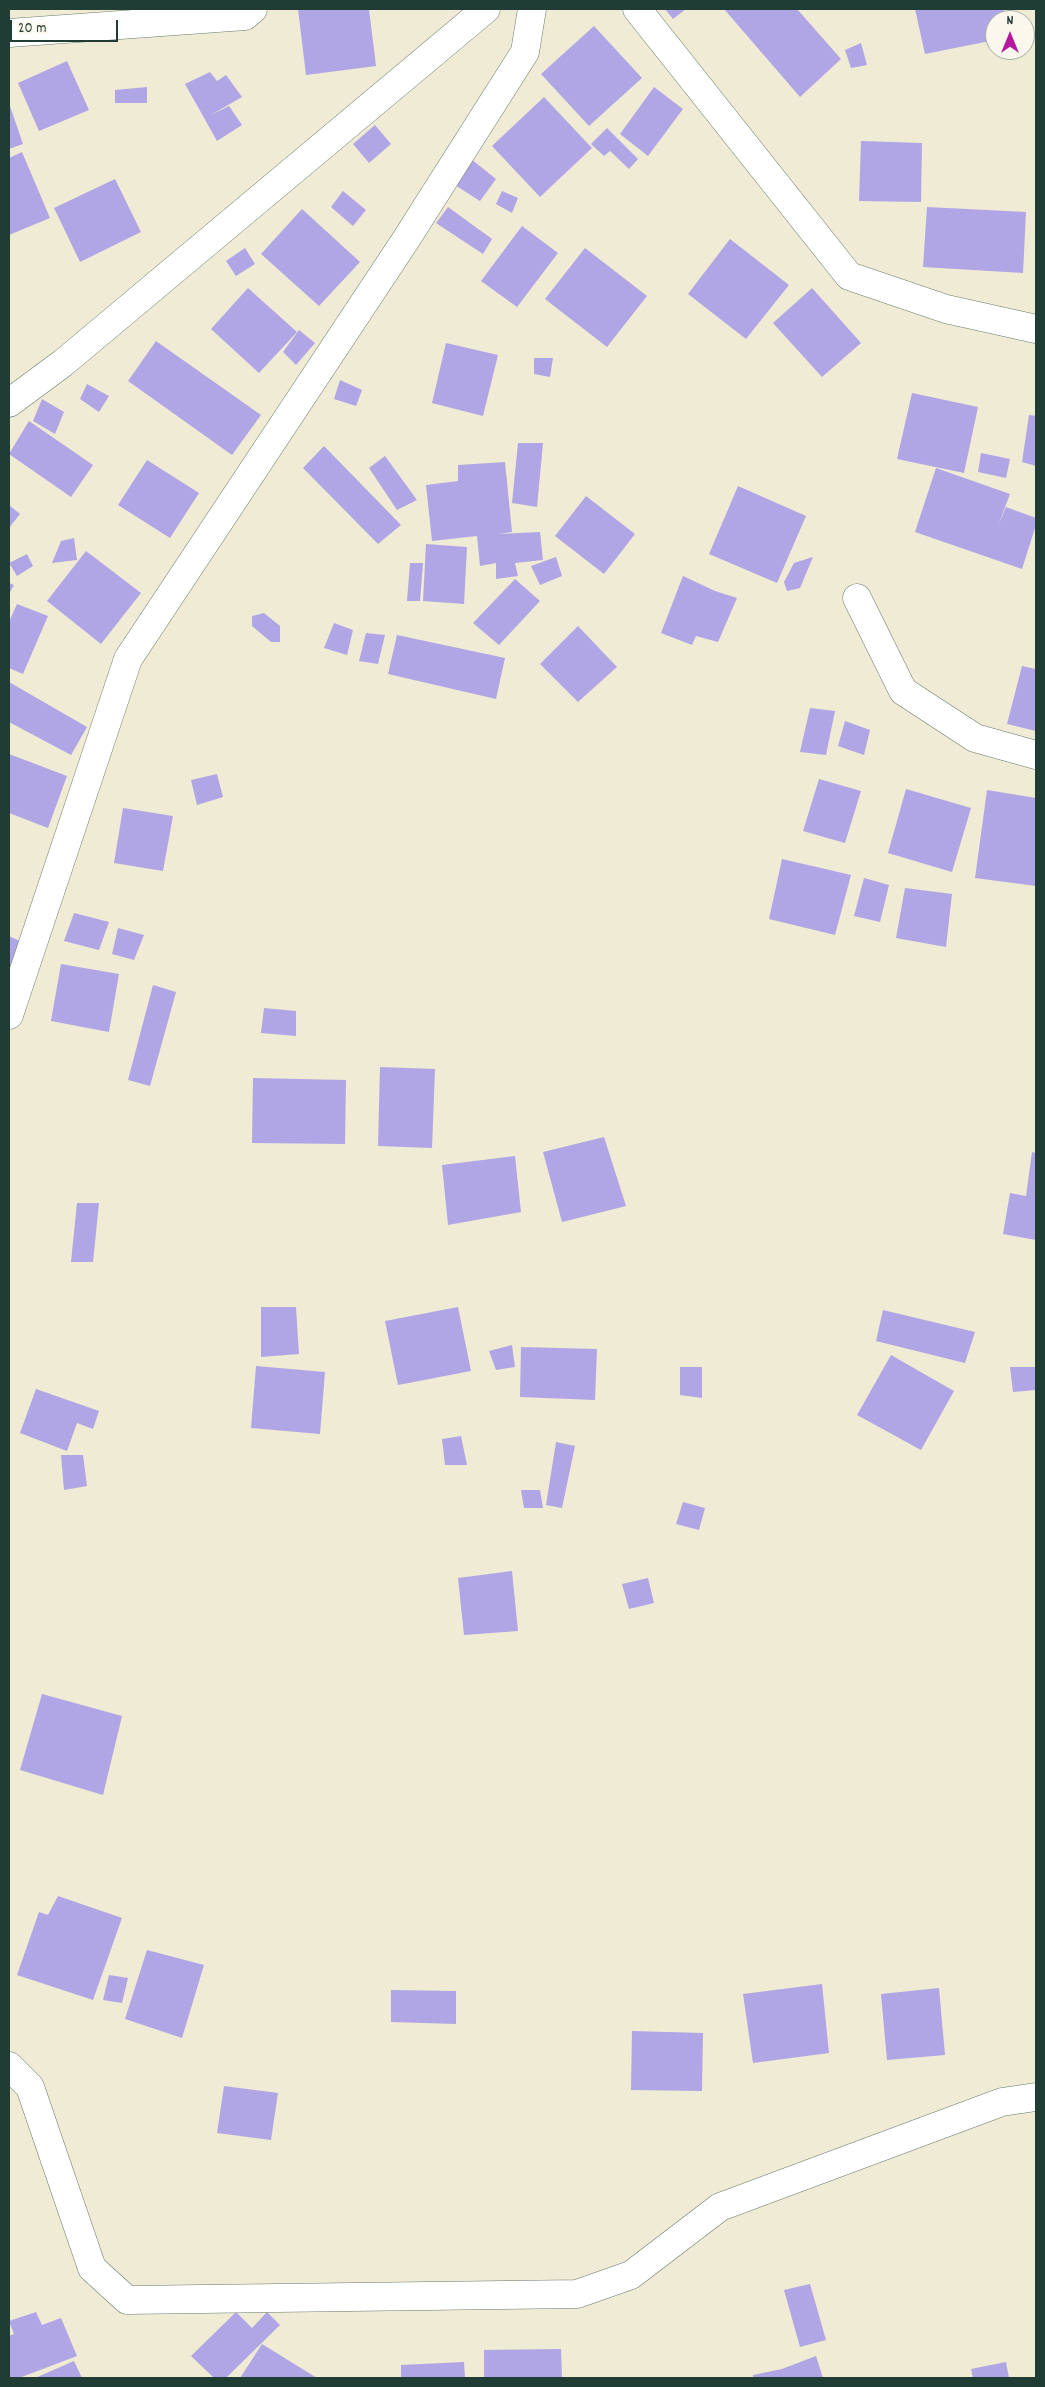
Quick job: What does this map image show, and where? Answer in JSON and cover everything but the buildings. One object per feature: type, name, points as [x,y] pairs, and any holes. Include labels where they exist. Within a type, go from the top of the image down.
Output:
[{"type":"street","points":[[9,33],[245,16],[253,9]]},
{"type":"street","points":[[9,403],[63,364],[486,9]]},
{"type":"street","points":[[9,1015],[128,659],[400,249],[525,52],[532,9]]},
{"type":"street","points":[[637,9],[849,276],[946,309],[1036,329]]},
{"type":"street","points":[[857,598],[903,691],[975,738],[1036,755]]},
{"type":"street","points":[[9,2066],[30,2087],[92,2268],[127,2300],[577,2294],[631,2275],[720,2207],[1002,2102],[1036,2097]]}]
